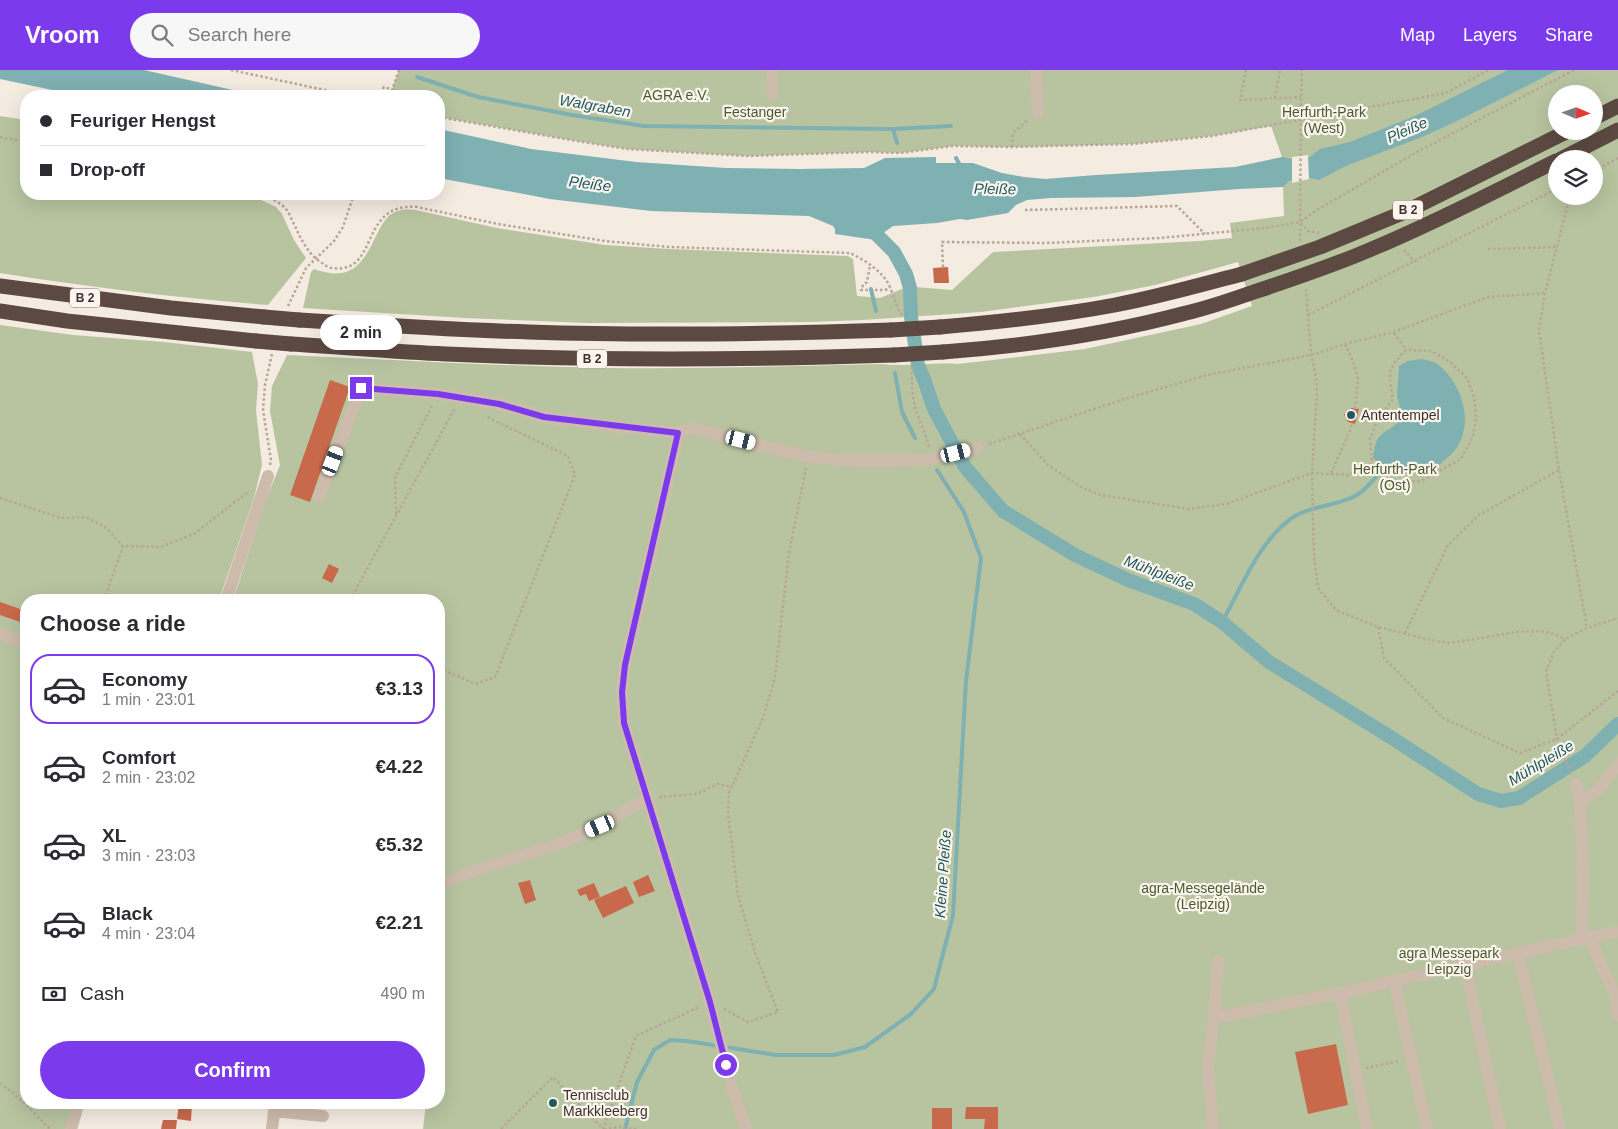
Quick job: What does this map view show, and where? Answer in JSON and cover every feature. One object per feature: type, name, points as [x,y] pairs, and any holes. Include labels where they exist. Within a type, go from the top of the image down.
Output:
[{"type":"highway","points":[[1603,114],[1618,106]]},
{"type":"highway","points":[[1578,150],[1618,130]]},
{"type":"highway","name":"B 2","points":[[0,286],[171,308],[299,320],[442,329],[607,334],[749,334],[940,327],[1027,318],[1116,305],[1242,274],[1320,247],[1398,214],[1550,140]]},
{"type":"highway","name":"B 2","points":[[0,311],[67,321],[256,341],[444,354],[608,359],[762,359],[894,355],[1000,347],[1118,329],[1187,313],[1248,294],[1327,267],[1372,249],[1486,197],[1548,165]]},
{"type":"lane","points":[[772,70],[773,94]]},
{"type":"lane","points":[[1036,70],[1038,113]]},
{"type":"lane","points":[[319,497],[361,388],[438,394],[499,404],[544,417],[678,433],[691,428],[808,457],[894,461],[936,458],[974,449]]},
{"type":"lane","points":[[678,433],[625,665],[622,692],[624,723],[710,1002],[730,1080],[746,1129]]},
{"type":"lane","points":[[228,594],[268,476]]},
{"type":"lane","points":[[0,634],[20,641]]},
{"type":"lane","points":[[1579,802],[1597,790],[1618,765]]},
{"type":"lane","points":[[1576,784],[1579,792],[1585,938],[1615,996],[1618,1015]]},
{"type":"lane","points":[[445,883],[467,873],[559,844],[600,826],[647,798]]},
{"type":"lane","points":[[1214,1017],[1340,993],[1518,952],[1618,932]]},
{"type":"lane","points":[[1518,952],[1560,1129]]},
{"type":"lane","points":[[1213,1129],[1208,1066],[1218,962]]},
{"type":"lane","points":[[1465,965],[1500,1129]]},
{"type":"lane","points":[[1394,980],[1427,1129]]},
{"type":"lane","points":[[1340,993],[1367,1129]]},
{"type":"lane","points":[[71,1129],[77,1109]]},
{"type":"lane","points":[[272,1129],[274,1109]]},
{"type":"lane","points":[[285,1109],[323,1116]]},
{"type":"path","points":[[231,70],[325,90]]},
{"type":"path","points":[[382,90],[384,87],[392,90],[399,70]]},
{"type":"path","points":[[1246,70],[1240,100],[1301,97]]},
{"type":"path","points":[[1275,98],[1280,70]]},
{"type":"path","points":[[1300,208],[1302,70]]},
{"type":"path","points":[[445,118],[627,149],[748,156],[868,152],[900,153],[953,146],[1012,147],[1133,144],[1212,136],[1446,93],[1488,70]]},
{"type":"path","points":[[943,267],[942,242],[1046,243],[1160,238],[1265,228],[1300,222],[1416,152],[1574,70]]},
{"type":"path","points":[[1012,147],[1013,133],[1031,115],[1038,113]]},
{"type":"path","points":[[0,137],[20,141]]},
{"type":"path","points":[[1603,166],[1618,158]]},
{"type":"path","points":[[1548,193],[1308,315],[1317,390],[1312,473],[1312,520],[1318,588],[1336,610],[1378,627],[1449,643],[1517,632],[1540,632],[1565,638]]},
{"type":"path","points":[[275,200],[287,210],[299,236],[315,259],[330,268],[348,268],[358,260],[378,223],[386,214],[396,208],[406,206],[605,242],[669,247],[850,253],[881,273],[891,288],[896,307],[903,316]]},
{"type":"path","points":[[1568,205],[1545,293],[1539,330],[1559,470],[1587,628]]},
{"type":"path","points":[[1025,210],[1177,206],[1205,234]]},
{"type":"path","points":[[1300,222],[1308,231],[1319,232]]},
{"type":"path","points":[[1488,249],[1557,248]]},
{"type":"path","points":[[868,290],[861,290],[867,282],[870,265]]},
{"type":"path","points":[[875,290],[891,288]]},
{"type":"path","points":[[974,449],[1121,400],[1207,376],[1312,355],[1345,344],[1394,332],[1488,297],[1545,293]]},
{"type":"path","points":[[1394,332],[1406,350]]},
{"type":"path","points":[[1345,344],[1358,379],[1355,409]]},
{"type":"path","points":[[1406,350],[1431,351],[1450,362],[1467,378],[1474,397],[1476,418],[1473,437],[1461,459],[1421,481],[1404,482],[1386,478],[1372,464],[1370,439],[1377,421],[1393,399],[1389,380],[1394,362],[1406,350]]},
{"type":"path","points":[[912,367],[911,376],[916,409],[936,458]]},
{"type":"path","points":[[396,516],[395,477],[438,394]]},
{"type":"path","points":[[353,594],[454,410],[462,410]]},
{"type":"path","points":[[445,671],[475,684],[495,677],[575,475],[568,456],[479,412]]},
{"type":"path","points":[[1331,473],[1352,423]]},
{"type":"path","points":[[1020,434],[1048,465],[1081,487],[1101,495],[1189,509],[1226,504],[1312,473],[1348,475],[1372,464]]},
{"type":"path","points":[[604,1129],[636,1036],[710,1002],[748,1022],[778,1012],[756,954],[738,895],[728,813],[729,793],[763,718],[776,677],[789,553],[808,457]]},
{"type":"path","points":[[1405,633],[1448,545],[1478,515],[1559,470]]},
{"type":"path","points":[[0,498],[61,518],[86,517],[105,527],[123,546],[160,548],[194,534],[268,476]]},
{"type":"path","points":[[106,594],[123,546]]},
{"type":"path","points":[[1567,766],[1557,739],[1546,672],[1554,652],[1565,638],[1587,628],[1618,618]]},
{"type":"path","points":[[1378,627],[1384,658],[1443,718],[1520,753],[1557,739],[1618,691]]},
{"type":"path","points":[[647,798],[696,794],[718,784],[732,787]]},
{"type":"path","points":[[1355,1070],[1411,1059]]},
{"type":"path","points":[[501,1129],[553,1077],[604,1129]]},
{"type":"path","points":[[0,1084],[20,1100]]},
{"type":"path","points":[[29,1109],[50,1129]]},
{"type":"path","points":[[604,1129],[619,1127],[635,1129]]},
{"type":"green space","points":[[399,70],[1618,70],[1618,1129],[423,1129],[425,1109],[445,1109],[445,594],[235,594],[265,502],[280,465],[270,411],[272,386],[287,355],[609,368],[958,364],[1085,349],[1201,324],[1252,306],[1238,262],[1155,285],[1094,297],[981,312],[812,322],[587,323],[303,308],[311,272],[314,269],[336,273],[352,269],[364,257],[381,226],[390,215],[403,210],[416,210],[497,228],[605,245],[848,256],[853,259],[857,296],[880,298],[902,289],[915,287],[952,290],[993,252],[1232,238],[1230,223],[1284,216],[1282,157],[1271,126],[1212,136],[1133,144],[1012,147],[953,146],[900,153],[868,152],[748,156],[627,149],[445,118],[445,90],[392,90]]},
{"type":"green space","points":[[0,116],[20,119],[20,200],[261,200],[276,207],[282,214],[294,240],[306,258],[268,305],[134,292],[0,273]]},
{"type":"green space","points":[[0,325],[73,335],[164,342],[252,352],[258,384],[256,410],[262,465],[254,498],[221,594],[20,594],[20,1109],[77,1109],[71,1129],[0,1129]]},
{"type":"water","points":[[0,70],[144,70],[232,90],[52,90],[0,79]]},
{"type":"water","name":"Pleiße","points":[[1508,70],[1558,70],[1457,121],[1422,137],[1348,165],[1319,180],[1305,177],[1289,181],[1283,187],[1135,197],[1027,200],[1016,205],[1008,213],[967,220],[960,219],[937,223],[893,226],[883,233],[885,236],[879,243],[876,240],[835,234],[833,226],[809,216],[651,211],[550,199],[445,179],[445,130],[531,149],[636,162],[726,168],[864,168],[885,158],[936,157],[936,163],[973,163],[1002,173],[1045,179],[1235,167],[1282,157],[1297,160],[1310,157],[1320,149],[1350,142],[1415,116]]},
{"type":"water","points":[[1422,359],[1436,363],[1455,384],[1461,397],[1465,424],[1462,437],[1456,449],[1436,467],[1399,473],[1388,469],[1373,458],[1374,449],[1378,438],[1400,421],[1401,412],[1397,396],[1399,366],[1408,361]]},
{"type":"pier","points":[[1308,155],[1309,179],[1292,183],[1292,157]]},
{"type":"building","points":[[948,267],[949,283],[934,283],[933,268]]},
{"type":"building","points":[[330,380],[350,387],[310,502],[290,495]]},
{"type":"building","points":[[1352,408],[1359,409],[1355,424],[1348,422],[1344,415],[1346,411]]},
{"type":"building","points":[[329,564],[339,569],[332,583],[322,578]]},
{"type":"building","points":[[0,602],[20,609],[20,622],[0,615]]},
{"type":"building","points":[[648,875],[655,891],[639,897],[633,882]]},
{"type":"building","points":[[530,880],[536,900],[525,904],[518,883]]},
{"type":"building","points":[[594,883],[600,897],[589,901],[586,894],[580,896],[577,890]]},
{"type":"building","points":[[626,886],[634,903],[603,918],[594,900]]},
{"type":"building","points":[[1336,1044],[1348,1105],[1308,1114],[1295,1052]]},
{"type":"building","points":[[966,1107],[998,1107],[998,1129],[984,1129],[985,1119],[965,1119]]},
{"type":"building","points":[[932,1108],[952,1108],[952,1129],[932,1129]]},
{"type":"building","points":[[178,1109],[192,1109],[191,1121],[177,1119]]},
{"type":"building","points":[[163,1120],[177,1120],[176,1129],[161,1129]]},
{"type":"waterway","name":"Walgraben","points":[[417,77],[478,97],[572,115],[644,126],[893,129],[897,143]]},
{"type":"waterway","name":"Walgraben","points":[[893,129],[951,126]]},
{"type":"waterway","points":[[956,158],[961,167]]},
{"type":"waterway","name":"Mühlpleiße","points":[[869,227],[894,252],[906,274],[910,288],[911,317],[918,365],[934,409],[965,467],[1003,511],[1075,555],[1128,580],[1194,604],[1222,622],[1269,662],[1478,794],[1501,801],[1519,798],[1585,756],[1618,724]]},
{"type":"waterway","name":"Kleine Pleiße","points":[[871,289],[876,311]]},
{"type":"waterway","name":"Kleine Pleiße","points":[[895,373],[902,412],[915,438]]},
{"type":"waterway","points":[[1222,622],[1253,564],[1283,525],[1302,512],[1350,499],[1368,486],[1384,468]]},
{"type":"waterway","name":"Kleine Pleiße","points":[[625,1129],[637,1082],[654,1050],[670,1040],[776,1055],[834,1055],[865,1047],[911,1014],[934,989],[953,915],[966,681],[981,558],[964,512],[937,470]]},
{"type":"place","name":"Antentempel","points":[[1351,415]]},
{"type":"place","name":"Tennisclub Markkleeberg","points":[[553,1103]]},
{"type":"route","points":[[361,388],[438,394],[499,404],[544,417],[678,433],[625,665],[622,692],[624,723],[710,1002],[726,1065]]},
{"type":"park label","name":"AGRA e.V.","points":[[676,95]]},
{"type":"park label","name":"Festanger","points":[[755,112]]},
{"type":"park label","name":"Herfurth-Park (West)","points":[[1324,120]]},
{"type":"park label","name":"Herfurth-Park (Ost)","points":[[1395,478]]},
{"type":"park label","name":"agra-Messegelände (Leipzig)","points":[[1203,896]]},
{"type":"park label","name":"agra Messepark Leipzig","points":[[1449,962]]}]
